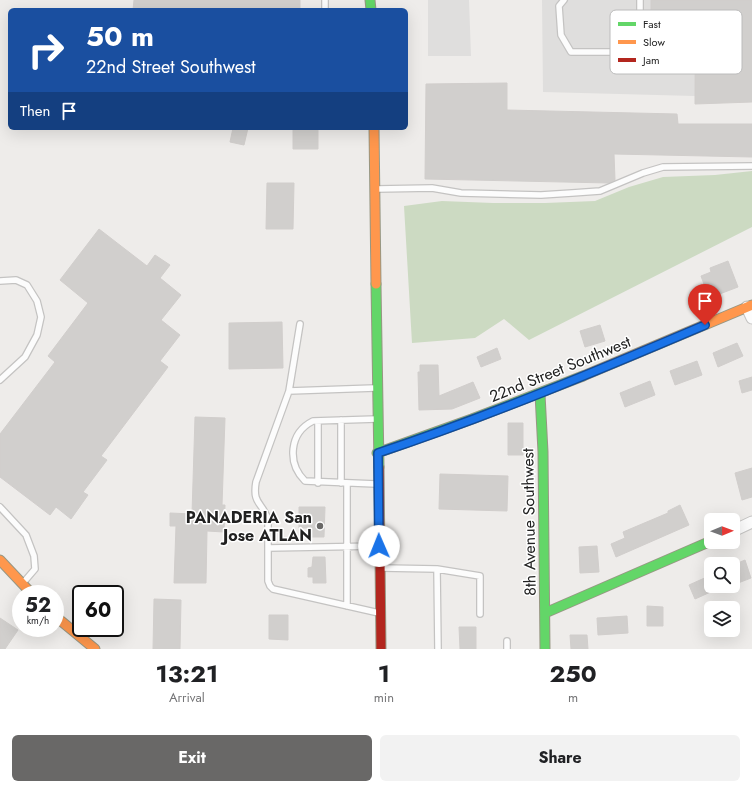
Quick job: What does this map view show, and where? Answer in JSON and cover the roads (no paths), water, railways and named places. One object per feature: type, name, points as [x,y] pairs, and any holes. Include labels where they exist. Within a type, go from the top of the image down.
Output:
[{"type":"street","points":[[374,130],[381,649]]},
{"type":"street","points":[[749,306],[752,318]]},
{"type":"street","name":"22nd Street Southwest","points":[[378,453],[467,422],[540,394],[749,306]]},
{"type":"street","name":"8th Avenue Southwest","points":[[540,394],[543,452],[545,649]]},
{"type":"street","points":[[740,528],[752,522]]},
{"type":"street","points":[[544,613],[704,544]]},
{"type":"street","points":[[0,560],[22,584]]},
{"type":"street","points":[[64,623],[95,649]]},
{"type":"lane","points":[[564,0],[559,6],[561,35],[571,52],[610,52]]},
{"type":"lane","points":[[376,189],[432,188],[461,193],[541,195],[600,191],[643,173],[663,168],[752,166]]},
{"type":"lane","points":[[0,282],[16,280],[27,285],[37,301],[41,317],[37,335],[25,357],[0,380]]},
{"type":"lane","points":[[300,324],[289,391],[256,482],[255,489],[255,496],[268,520],[268,582],[273,589],[380,614]]},
{"type":"lane","points":[[289,391],[377,388]]},
{"type":"lane","points":[[377,419],[313,421],[299,433],[293,447],[292,457],[294,464],[303,480],[307,482],[378,484]]},
{"type":"lane","points":[[341,420],[347,547],[347,606]]},
{"type":"lane","points":[[318,421],[318,483]]},
{"type":"lane","points":[[0,507],[26,535],[34,556],[35,570],[22,584]]},
{"type":"lane","points":[[268,548],[379,546]]},
{"type":"lane","points":[[380,568],[437,569],[480,576],[480,614]]},
{"type":"lane","points":[[437,569],[438,649]]},
{"type":"lane","points":[[507,641],[507,649]]},
{"type":"place","name":"PANADERIA San Jose ATLAN","points":[[320,526]]}]
